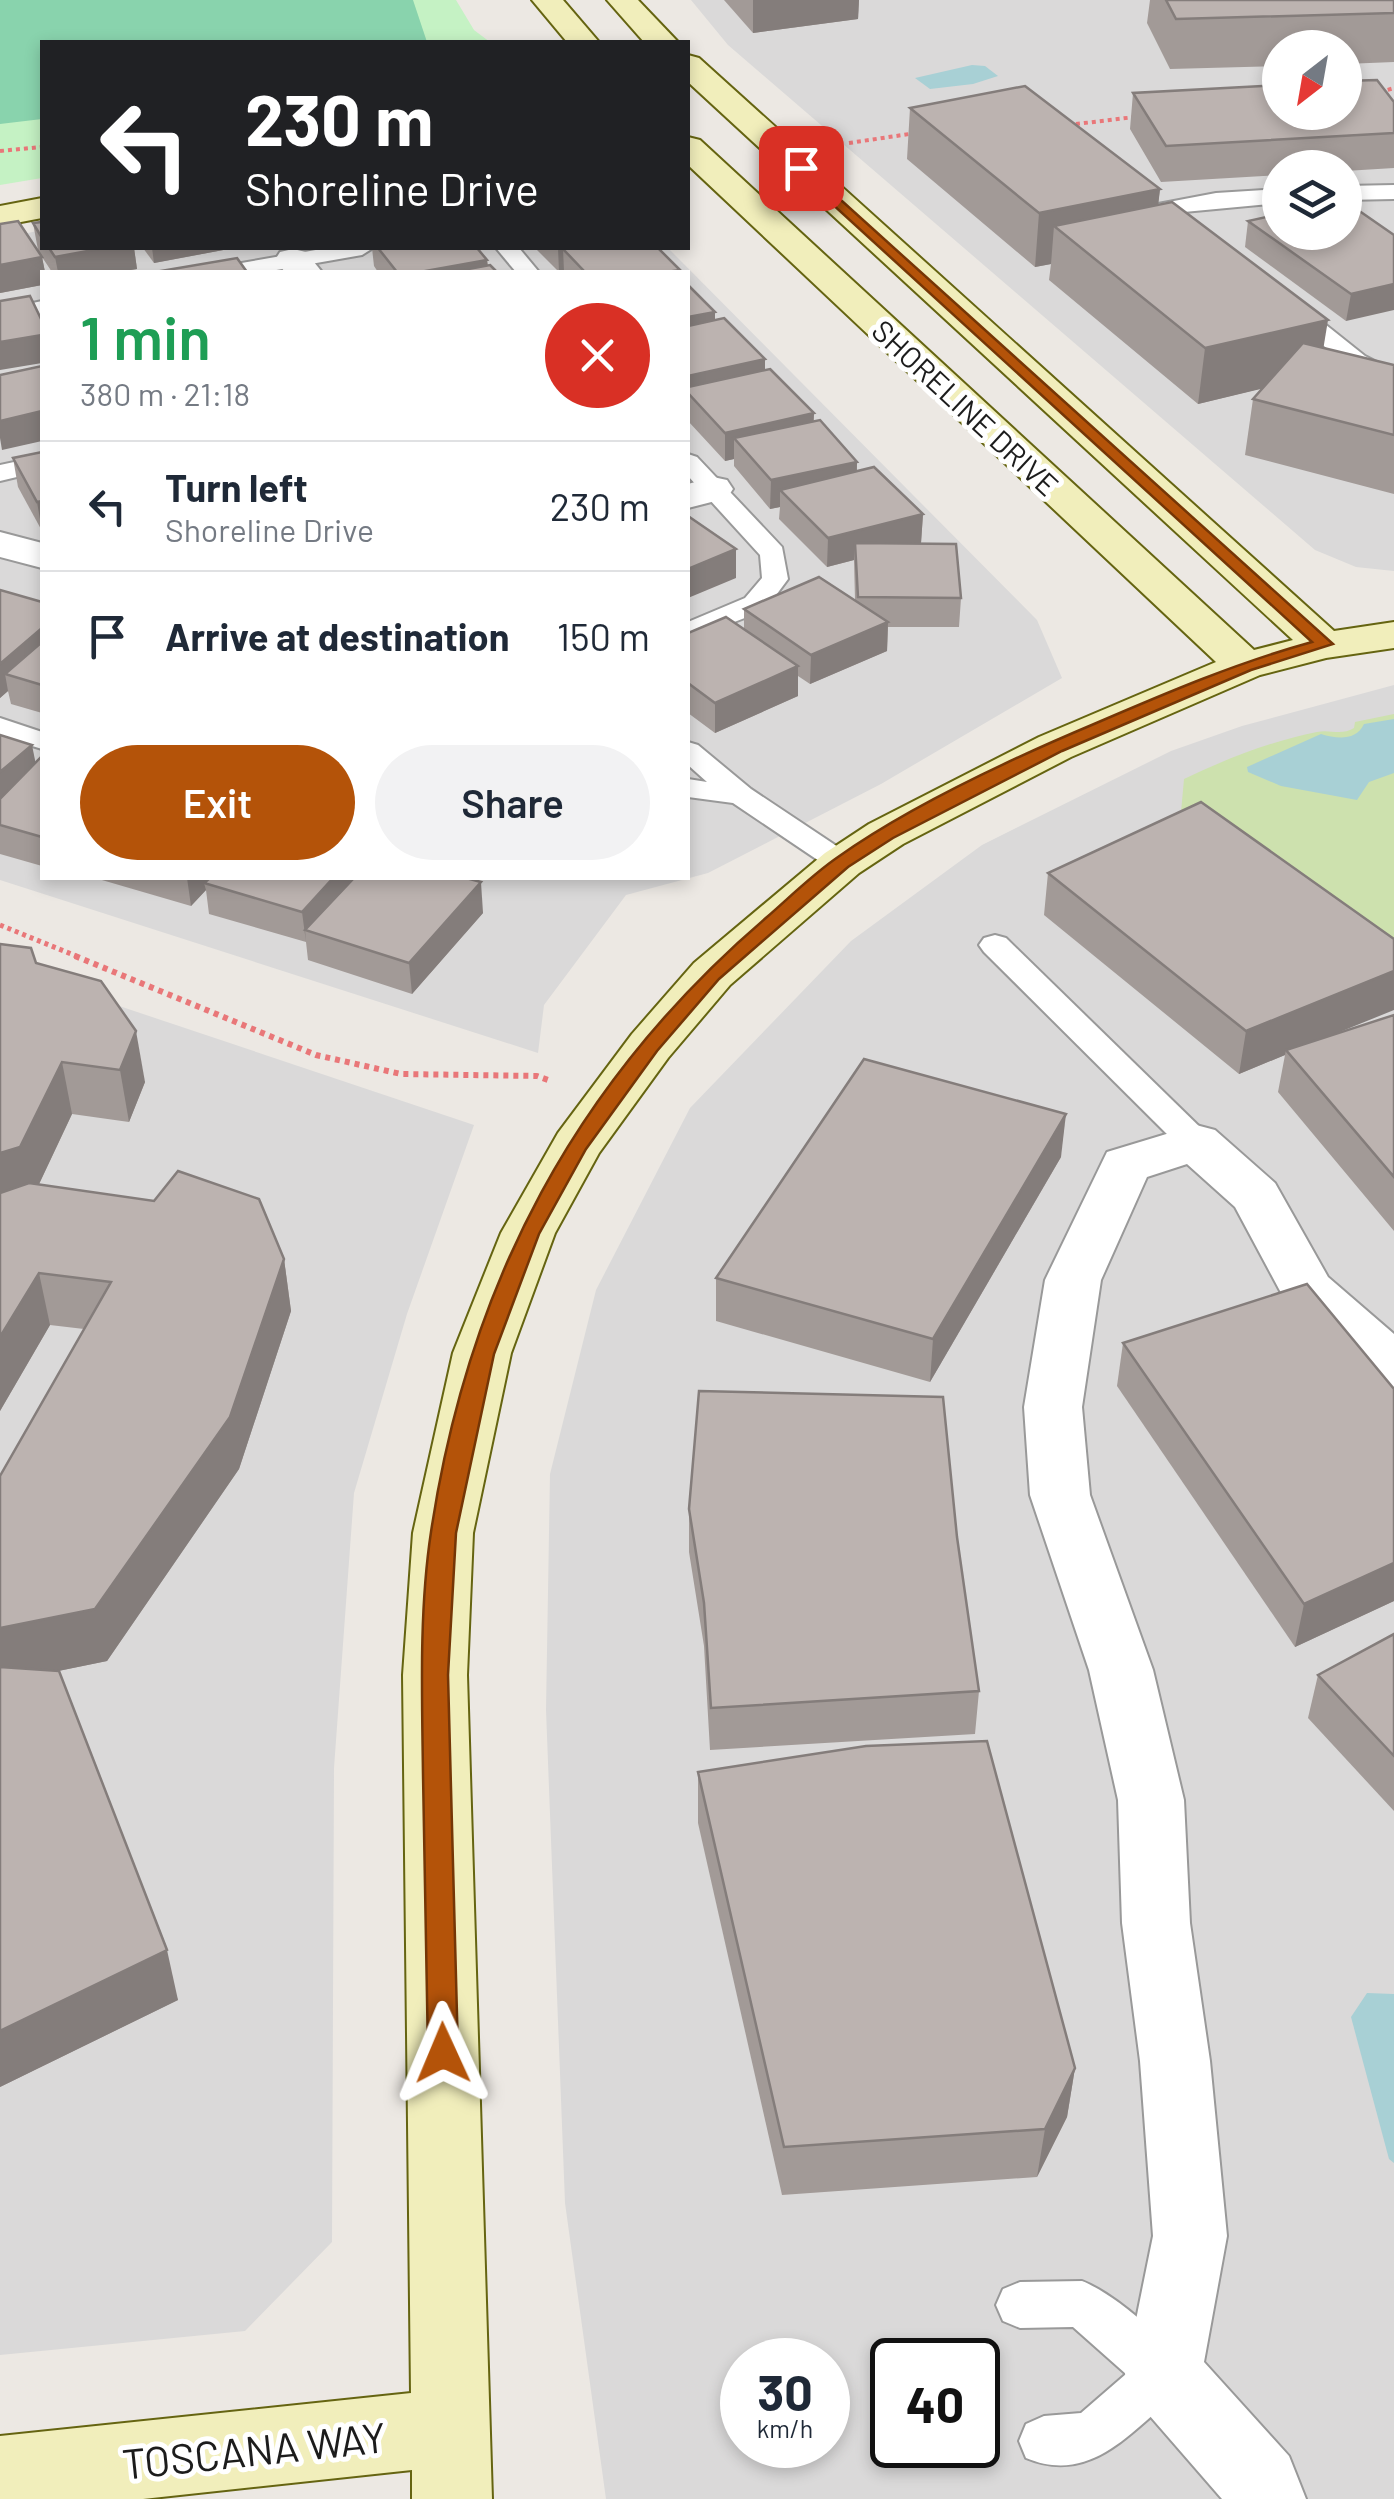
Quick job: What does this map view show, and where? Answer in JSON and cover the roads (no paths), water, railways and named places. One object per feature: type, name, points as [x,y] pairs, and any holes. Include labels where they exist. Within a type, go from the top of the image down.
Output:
[{"type":"street","points":[[547,0],[581,40]]},
{"type":"street","points":[[622,0],[660,40]]},
{"type":"street","name":"SHORELINE DRIVE","points":[[693,76],[1324,644]]},
{"type":"street","name":"SHORELINE DRIVE","points":[[690,149],[1245,666]]},
{"type":"street","points":[[0,216],[40,208]]},
{"type":"street","points":[[0,544],[40,555]]},
{"type":"street","points":[[450,2464],[435,1675],[443,1533],[488,1336],[528,1234],[577,1146],[712,974],[842,863],[886,834],[1055,747],[1245,666],[1324,644],[1394,634]]},
{"type":"street","points":[[1266,2499],[1261,2484],[1163,2374],[1190,2236],[1156,1923],[1151,1800],[1121,1670],[1060,1495],[1053,1408],[1073,1280],[1126,1165],[1196,1143],[1256,1196],[1306,1290],[1394,1366]]},
{"type":"street","name":"TOSCANA WAY","points":[[0,2476],[450,2464]]},
{"type":"lane","points":[[1362,193],[1394,192]]},
{"type":"lane","points":[[1210,244],[1159,204],[1262,197]]},
{"type":"lane","points":[[253,270],[299,266],[355,250]]},
{"type":"lane","points":[[509,250],[526,270]]},
{"type":"lane","points":[[1269,291],[1357,362],[1394,380]]},
{"type":"lane","points":[[3,316],[40,308]]},
{"type":"lane","points":[[0,473],[40,464]]},
{"type":"lane","points":[[690,631],[754,604],[775,579],[773,553],[696,482]]},
{"type":"lane","points":[[0,728],[40,740]]},
{"type":"lane","points":[[690,753],[842,863]]},
{"type":"lane","points":[[690,788],[742,794]]},
{"type":"lane","points":[[994,945],[1196,1143]]},
{"type":"lane","points":[[1020,2305],[1082,2304],[1163,2374],[1091,2436],[1044,2441]]},
{"type":"water","points":[[972,65],[985,66],[998,76],[973,84],[930,89],[915,78]]},
{"type":"water","points":[[1394,719],[1394,773],[1369,782],[1357,800],[1281,786],[1248,772],[1247,767],[1321,734],[1345,737],[1361,730],[1364,724]]},
{"type":"water","points":[[1367,1993],[1394,1994],[1394,2163],[1389,2159],[1351,2017]]}]
